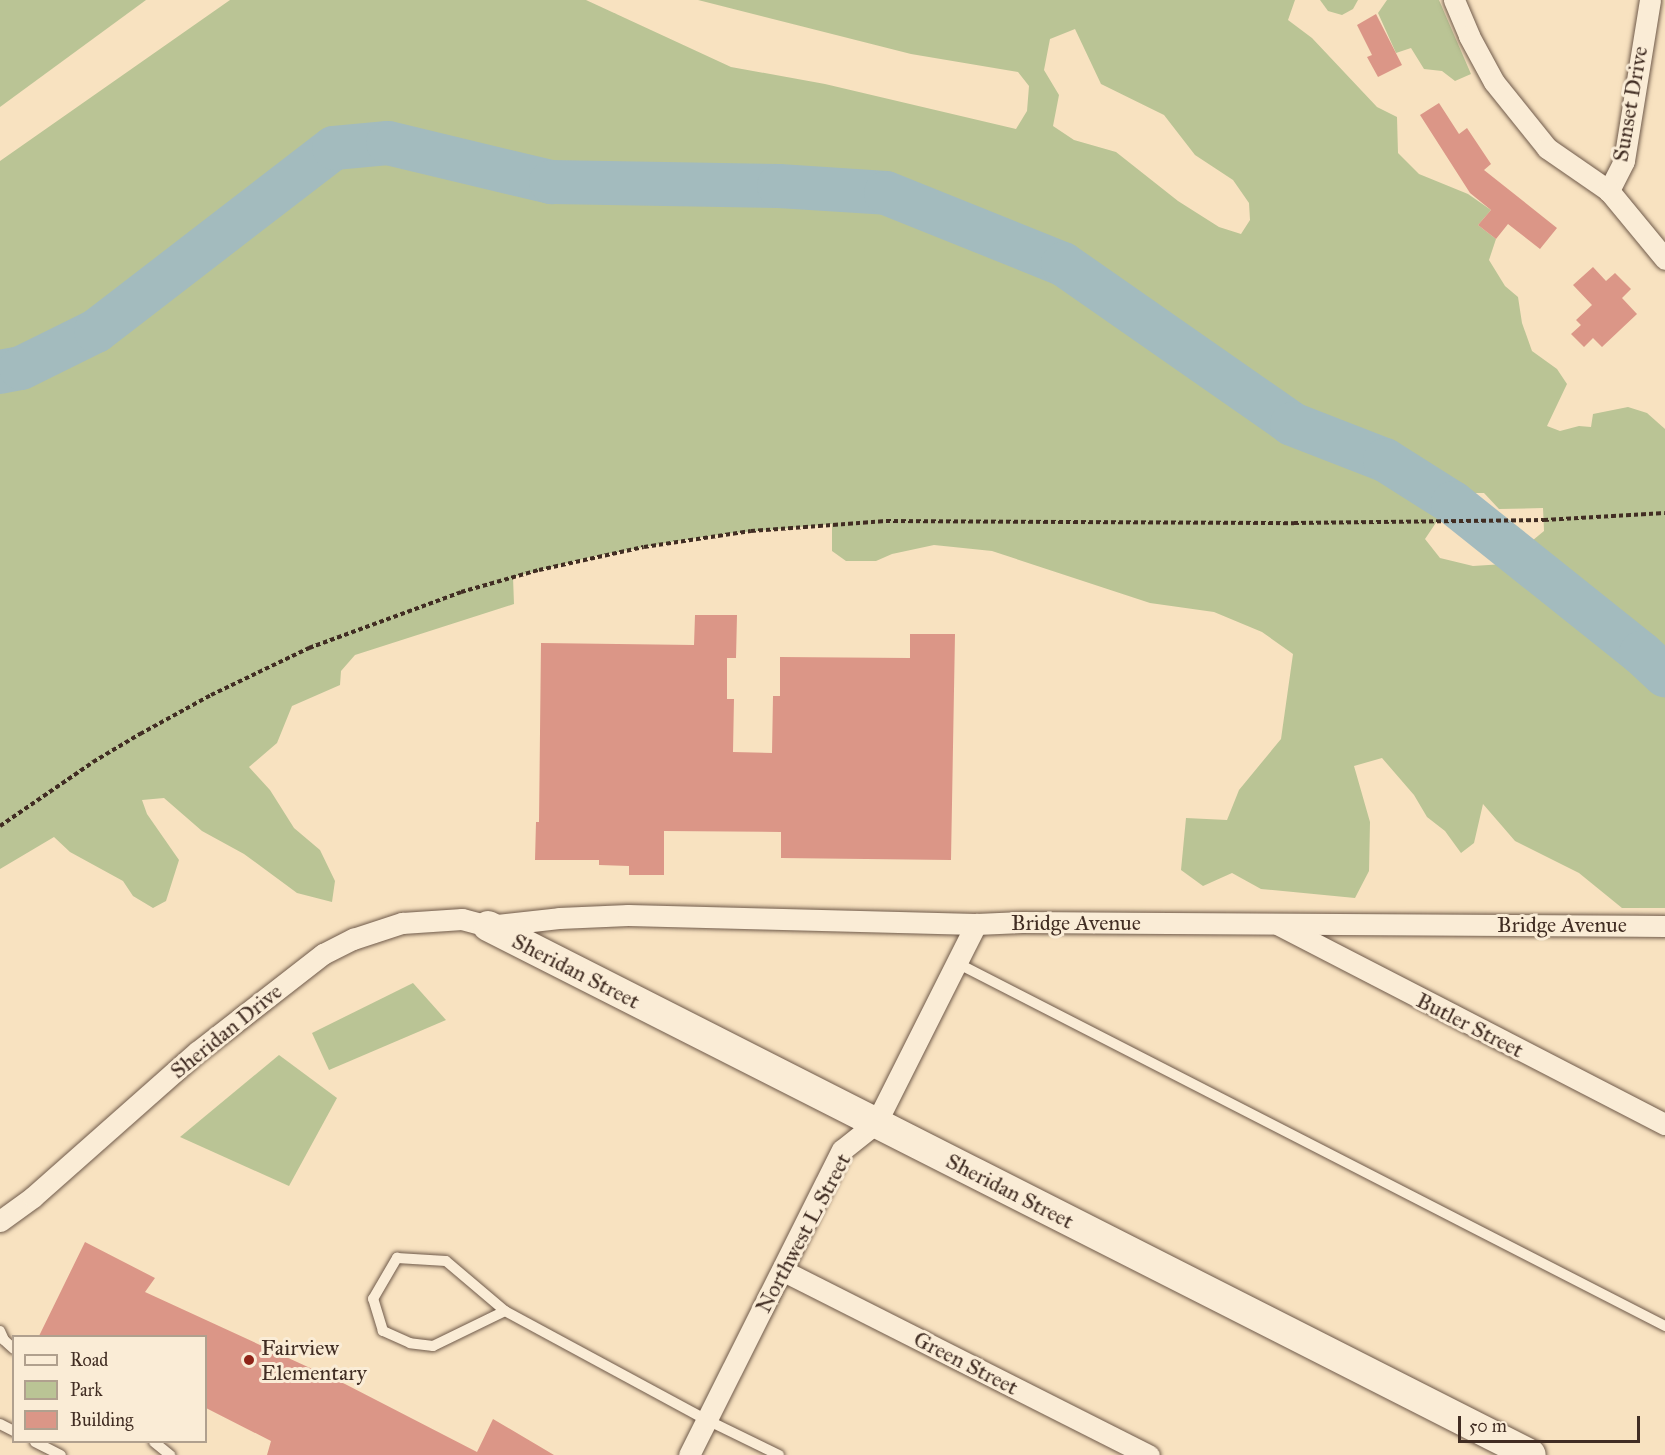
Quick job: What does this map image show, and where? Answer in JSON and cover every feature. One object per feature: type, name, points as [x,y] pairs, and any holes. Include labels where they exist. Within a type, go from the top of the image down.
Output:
[{"type":"street","points":[[1454,0],[1469,36],[1494,82],[1547,148],[1609,191]]},
{"type":"street","name":"Sunset Drive","points":[[1650,0],[1624,161],[1609,191],[1665,259]]},
{"type":"street","name":"Bridge Avenue","points":[[488,926],[559,918],[628,915],[976,924],[1665,926]]},
{"type":"street","name":"Sheridan Drive","points":[[0,1221],[33,1197],[197,1052],[323,954],[353,939],[402,923],[462,920],[488,926]]},
{"type":"street","name":"Northwest L Street","points":[[689,1455],[842,1150],[876,1124],[976,924]]},
{"type":"street","name":"Butler Street","points":[[1276,924],[1665,1124]]},
{"type":"street","name":"Sheridan Street","points":[[488,926],[1531,1455]]},
{"type":"street","name":"Green Street","points":[[782,1270],[1149,1455]]},
{"type":"lane","points":[[957,963],[1665,1326]]},
{"type":"lane","points":[[506,1311],[433,1346],[410,1343],[383,1331],[373,1299],[397,1258],[446,1261],[506,1311],[707,1420],[779,1455]]},
{"type":"lane","points":[[0,1331],[4,1340],[12,1347]]},
{"type":"lane","points":[[37,1443],[61,1455]]},
{"type":"lane","points":[[155,1443],[171,1455]]},
{"type":"path","points":[[0,826],[132,739],[259,671],[409,609],[565,563],[698,538],[823,524],[913,521],[1294,523],[1544,520],[1665,513]]},
{"type":"green space","points":[[0,0],[146,0],[0,107]]},
{"type":"green space","points":[[230,0],[586,0],[731,67],[825,84],[1016,129],[1027,111],[1029,86],[1018,72],[911,54],[698,0],[1295,0],[1288,20],[1312,38],[1377,107],[1397,117],[1398,153],[1419,174],[1468,194],[1491,210],[1478,225],[1496,239],[1489,260],[1505,286],[1518,297],[1522,323],[1532,351],[1557,369],[1567,384],[1547,426],[1560,431],[1579,426],[1591,427],[1593,414],[1628,407],[1647,413],[1665,429],[1665,908],[1622,908],[1579,873],[1515,841],[1483,804],[1474,843],[1461,853],[1445,831],[1427,817],[1414,795],[1382,758],[1354,766],[1370,822],[1369,871],[1355,898],[1261,889],[1232,873],[1203,886],[1181,870],[1186,818],[1227,820],[1239,790],[1281,739],[1293,654],[1262,632],[1214,612],[1150,603],[992,551],[934,545],[892,554],[876,561],[846,561],[832,551],[832,524],[724,534],[671,542],[591,557],[513,577],[514,604],[355,655],[341,671],[340,685],[292,706],[277,743],[249,767],[270,790],[294,828],[320,850],[335,881],[332,902],[297,893],[244,854],[202,831],[164,798],[142,800],[147,814],[179,860],[166,901],[153,908],[133,896],[123,881],[70,852],[54,837],[0,869],[0,161]],"holes":[[[1075,29],[1101,84],[1164,115],[1195,155],[1233,180],[1249,203],[1250,220],[1241,234],[1219,227],[1178,201],[1116,152],[1074,140],[1053,126],[1059,95],[1044,70],[1050,39]],[[1456,493],[1484,493],[1499,509],[1543,508],[1544,531],[1504,564],[1473,566],[1440,558],[1425,539]]]},
{"type":"green space","points":[[1320,0],[1358,0],[1353,9],[1342,15],[1328,11]]},
{"type":"green space","points":[[1387,0],[1439,0],[1471,74],[1455,81],[1442,71],[1424,69],[1411,48],[1396,53],[1378,13]]},
{"type":"green space","points":[[413,983],[446,1020],[329,1070],[312,1033]]},
{"type":"green space","points":[[279,1055],[337,1098],[289,1186],[180,1137]]},
{"type":"building","points":[[1376,14],[1402,65],[1378,77],[1367,57],[1372,55],[1357,25]]},
{"type":"building","points":[[1439,103],[1459,134],[1467,128],[1491,164],[1484,170],[1557,228],[1540,249],[1508,224],[1496,239],[1478,225],[1491,210],[1470,193],[1420,115]]},
{"type":"building","points":[[1593,267],[1606,281],[1615,273],[1631,289],[1622,298],[1637,314],[1602,347],[1593,338],[1584,347],[1571,334],[1581,325],[1576,320],[1592,305],[1573,285]]},
{"type":"building","points":[[695,615],[737,615],[736,658],[727,658],[727,699],[734,699],[733,752],[772,753],[773,696],[780,696],[780,657],[910,658],[910,634],[955,634],[951,860],[781,858],[781,832],[664,831],[664,875],[629,875],[629,866],[599,865],[599,860],[535,860],[536,822],[539,822],[541,643],[694,645]]},
{"type":"building","name":"Fairview Elementary","points":[[85,1242],[155,1278],[145,1292],[345,1384],[477,1452],[493,1419],[554,1455],[267,1455],[271,1441],[207,1409],[207,1335],[39,1335]]},
{"type":"waterway","points":[[0,372],[21,368],[96,331],[334,148],[388,143],[551,182],[779,186],[886,193],[1063,264],[1292,424],[1385,460],[1453,503],[1641,653],[1665,675]]},
{"type":"place","name":"Fairview Elementary","points":[[249,1360]]}]
